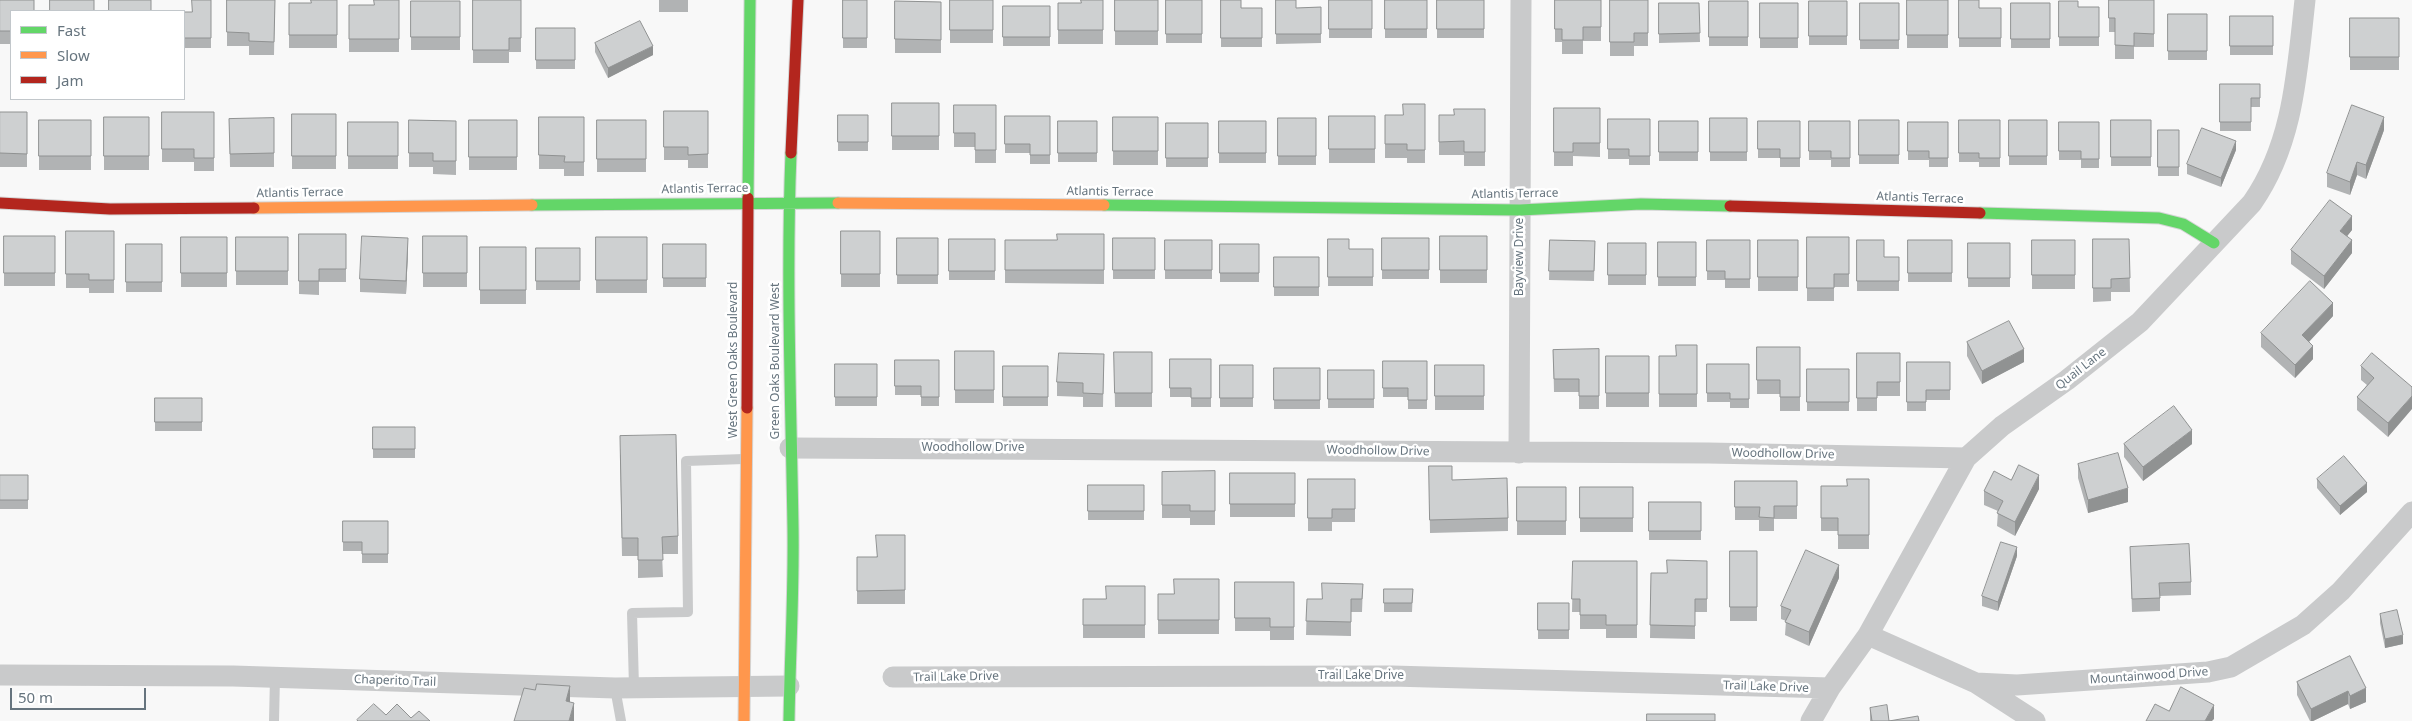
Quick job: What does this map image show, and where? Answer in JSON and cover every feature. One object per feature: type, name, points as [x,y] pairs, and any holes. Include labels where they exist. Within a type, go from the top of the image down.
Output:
[{"type":"street","name":"West Green Oaks Boulevard","points":[[744,721],[748,459],[750,0]]},
{"type":"street","name":"Green Oaks Boulevard West","points":[[789,721],[793,529],[790,448],[789,202],[798,0]]},
{"type":"street","name":"Bayview Drive","points":[[1519,453],[1520,0]]},
{"type":"street","name":"Quail Lane","points":[[1811,721],[1830,688],[1868,635],[1966,458],[2002,426],[2068,380],[2140,322],[2252,203],[2266,183],[2277,160],[2291,116],[2305,0]]},
{"type":"street","name":"Atlantis Terrace","points":[[0,203],[110,209],[789,202],[1520,210],[1641,204],[2159,218],[2183,224],[2214,243]]},
{"type":"street","name":"Woodhollow Drive","points":[[790,448],[1248,449],[1519,453],[1708,453],[1966,458]]},
{"type":"street","name":"Mountainwood Drive","points":[[1976,683],[2018,685],[2208,672],[2231,667],[2303,625],[2341,591],[2412,512]]},
{"type":"street","points":[[1868,635],[1976,683],[2035,721]]},
{"type":"street","name":"Chaperito Trail","points":[[0,675],[274,677],[624,687],[789,686]]},
{"type":"street","name":"Trail Lake Drive","points":[[893,677],[1392,676],[1830,688]]},
{"type":"lane","points":[[621,721],[632,613],[688,612],[686,461],[748,459]]},
{"type":"lane","points":[[274,677],[274,721]]},
{"type":"building","points":[[0,0],[34,0],[34,10],[10,10],[10,31],[0,31]]},
{"type":"building","points":[[50,0],[94,0],[94,10],[50,10]]},
{"type":"building","points":[[109,0],[151,0],[151,10],[109,10]]},
{"type":"building","points":[[192,0],[211,0],[211,38],[185,38],[185,12],[192,12]]},
{"type":"building","points":[[227,0],[275,0],[274,42],[249,41],[249,33],[227,32]]},
{"type":"building","points":[[311,0],[337,0],[337,35],[289,35],[289,3],[311,3]]},
{"type":"building","points":[[374,0],[399,0],[399,39],[349,39],[349,5],[374,5]]},
{"type":"building","points":[[473,0],[521,0],[521,38],[509,38],[509,50],[473,50]]},
{"type":"building","points":[[843,0],[867,0],[867,38],[843,38]]},
{"type":"building","points":[[950,0],[993,0],[993,30],[950,30]]},
{"type":"building","points":[[1081,0],[1103,0],[1103,30],[1058,30],[1058,3],[1081,3]]},
{"type":"building","points":[[1115,0],[1158,0],[1158,31],[1115,31]]},
{"type":"building","points":[[1166,0],[1202,0],[1202,34],[1166,34]]},
{"type":"building","points":[[1221,0],[1241,0],[1241,8],[1262,8],[1262,38],[1221,38]]},
{"type":"building","points":[[1276,0],[1296,0],[1296,8],[1321,7],[1321,34],[1276,34]]},
{"type":"building","points":[[1329,0],[1372,0],[1372,29],[1329,29]]},
{"type":"building","points":[[1385,0],[1427,0],[1427,29],[1385,29]]},
{"type":"building","points":[[1437,0],[1484,0],[1484,29],[1437,29]]},
{"type":"building","points":[[1555,0],[1601,0],[1601,27],[1583,27],[1583,40],[1562,40],[1562,29],[1555,29]]},
{"type":"building","points":[[1610,0],[1648,0],[1648,33],[1634,33],[1634,42],[1610,42]]},
{"type":"building","points":[[1907,0],[1948,0],[1948,35],[1907,35]]},
{"type":"building","points":[[1959,0],[1979,0],[1979,8],[2001,8],[2001,38],[1959,38]]},
{"type":"building","points":[[2109,0],[2154,0],[2154,34],[2134,33],[2134,46],[2115,45],[2115,18],[2109,18]]},
{"type":"building","points":[[411,1],[460,1],[460,37],[411,37]]},
{"type":"building","points":[[895,1],[941,2],[941,40],[895,39]]},
{"type":"building","points":[[1709,1],[1748,1],[1748,37],[1709,37]]},
{"type":"building","points":[[1809,1],[1847,1],[1847,36],[1809,36]]},
{"type":"building","points":[[2059,1],[2078,1],[2078,7],[2099,7],[2099,37],[2059,37]]},
{"type":"building","points":[[1659,3],[1699,3],[1700,33],[1659,34]]},
{"type":"building","points":[[1760,3],[1798,3],[1798,38],[1760,38]]},
{"type":"building","points":[[1860,3],[1899,3],[1899,40],[1860,40]]},
{"type":"building","points":[[2011,3],[2050,3],[2050,39],[2011,39]]},
{"type":"building","points":[[1003,6],[1050,6],[1050,37],[1003,37]]},
{"type":"building","points":[[2168,14],[2207,14],[2207,51],[2168,51]]},
{"type":"building","points":[[2230,16],[2273,16],[2273,46],[2230,46]]},
{"type":"building","points":[[2350,18],[2399,18],[2399,57],[2350,57]]},
{"type":"building","points":[[640,21],[653,46],[608,68],[595,43]]},
{"type":"building","points":[[536,28],[575,28],[575,60],[536,60]]},
{"type":"building","points":[[2220,84],[2260,84],[2260,98],[2251,98],[2251,122],[2220,122]]},
{"type":"building","points":[[892,103],[939,103],[939,136],[892,136]]},
{"type":"building","points":[[1403,104],[1425,104],[1425,150],[1407,150],[1407,144],[1385,144],[1385,115],[1403,115]]},
{"type":"building","points":[[954,105],[996,105],[996,150],[975,150],[975,133],[954,133]]},
{"type":"building","points":[[2352,105],[2384,117],[2366,165],[2357,162],[2350,182],[2327,173]]},
{"type":"building","points":[[1554,108],[1600,108],[1600,143],[1573,143],[1573,152],[1554,152]]},
{"type":"building","points":[[1454,109],[1485,109],[1485,152],[1464,152],[1464,141],[1439,142],[1439,115],[1454,115]]},
{"type":"building","points":[[664,111],[708,111],[708,154],[688,155],[688,147],[664,147]]},
{"type":"building","points":[[0,112],[27,112],[27,154],[0,153]]},
{"type":"building","points":[[162,112],[214,112],[214,158],[194,158],[194,149],[162,149]]},
{"type":"building","points":[[292,114],[336,114],[336,156],[292,156]]},
{"type":"building","points":[[838,115],[868,115],[868,142],[838,142]]},
{"type":"building","points":[[1005,116],[1050,116],[1050,155],[1030,155],[1030,144],[1005,144]]},
{"type":"building","points":[[1329,116],[1375,116],[1375,149],[1329,149]]},
{"type":"building","points":[[104,117],[149,117],[149,156],[104,156]]},
{"type":"building","points":[[539,117],[584,117],[584,162],[564,162],[565,156],[539,155]]},
{"type":"building","points":[[1113,117],[1158,117],[1158,151],[1113,151]]},
{"type":"building","points":[[274,118],[274,153],[230,154],[229,119]]},
{"type":"building","points":[[1278,118],[1316,118],[1316,156],[1278,156]]},
{"type":"building","points":[[1710,118],[1747,118],[1747,152],[1710,152]]},
{"type":"building","points":[[1608,119],[1650,119],[1650,156],[1629,156],[1629,149],[1608,149]]},
{"type":"building","points":[[39,120],[91,120],[91,156],[39,156]]},
{"type":"building","points":[[409,120],[456,121],[456,161],[433,161],[433,153],[409,153]]},
{"type":"building","points":[[469,120],[517,120],[517,157],[469,157]]},
{"type":"building","points":[[597,120],[646,120],[646,159],[597,159]]},
{"type":"building","points":[[1859,120],[1899,120],[1899,155],[1859,155]]},
{"type":"building","points":[[1959,120],[2000,120],[2000,158],[1979,158],[1979,153],[1959,153]]},
{"type":"building","points":[[2009,120],[2047,120],[2047,156],[2009,156]]},
{"type":"building","points":[[2111,120],[2151,120],[2151,157],[2111,157]]},
{"type":"building","points":[[1058,121],[1097,121],[1097,153],[1058,153]]},
{"type":"building","points":[[1219,121],[1266,121],[1266,153],[1219,153]]},
{"type":"building","points":[[1659,121],[1698,121],[1698,152],[1659,152]]},
{"type":"building","points":[[1758,121],[1800,121],[1800,158],[1780,158],[1780,149],[1758,149]]},
{"type":"building","points":[[1809,121],[1850,121],[1850,158],[1831,158],[1831,151],[1809,151]]},
{"type":"building","points":[[348,122],[398,122],[398,156],[348,156]]},
{"type":"building","points":[[1908,122],[1948,122],[1948,158],[1929,158],[1929,151],[1908,151]]},
{"type":"building","points":[[2059,122],[2099,122],[2099,159],[2081,159],[2081,151],[2059,151]]},
{"type":"building","points":[[1166,123],[1208,123],[1208,158],[1166,158]]},
{"type":"building","points":[[2202,128],[2236,141],[2221,178],[2187,164]]},
{"type":"building","points":[[2158,130],[2179,130],[2179,167],[2158,167]]},
{"type":"building","points":[[2330,200],[2352,216],[2340,231],[2352,240],[2324,276],[2291,250]]},
{"type":"building","points":[[66,231],[114,231],[114,280],[89,280],[89,274],[66,274]]},
{"type":"building","points":[[841,231],[880,231],[880,274],[841,274]]},
{"type":"building","points":[[299,234],[346,234],[346,269],[319,269],[319,281],[299,281]]},
{"type":"building","points":[[1057,234],[1104,234],[1104,270],[1005,270],[1005,240],[1057,240]]},
{"type":"building","points":[[4,236],[55,236],[55,273],[4,273]]},
{"type":"building","points":[[362,236],[408,238],[406,281],[360,279]]},
{"type":"building","points":[[423,236],[467,236],[467,273],[423,273]]},
{"type":"building","points":[[1440,236],[1487,236],[1487,270],[1440,270]]},
{"type":"building","points":[[181,237],[227,237],[227,273],[181,273]]},
{"type":"building","points":[[236,237],[288,237],[288,271],[236,271]]},
{"type":"building","points":[[596,237],[647,237],[647,280],[596,280]]},
{"type":"building","points":[[1807,237],[1849,237],[1849,274],[1834,274],[1834,288],[1807,288]]},
{"type":"building","points":[[897,238],[938,238],[938,275],[897,275]]},
{"type":"building","points":[[1113,238],[1155,238],[1155,270],[1113,270]]},
{"type":"building","points":[[1382,238],[1429,238],[1429,270],[1382,270]]},
{"type":"building","points":[[949,239],[995,239],[995,271],[949,271]]},
{"type":"building","points":[[1328,239],[1349,239],[1349,249],[1373,249],[1373,277],[1328,277]]},
{"type":"building","points":[[2093,239],[2129,239],[2130,278],[2111,279],[2111,288],[2093,288]]},
{"type":"building","points":[[1165,240],[1212,240],[1212,270],[1165,270]]},
{"type":"building","points":[[1550,240],[1595,241],[1594,271],[1549,271]]},
{"type":"building","points":[[1707,240],[1750,240],[1750,279],[1725,279],[1725,271],[1707,271]]},
{"type":"building","points":[[1758,240],[1798,240],[1798,277],[1758,277]]},
{"type":"building","points":[[1857,240],[1884,240],[1884,257],[1899,257],[1899,281],[1857,281]]},
{"type":"building","points":[[1908,240],[1952,240],[1952,273],[1908,273]]},
{"type":"building","points":[[2032,240],[2075,240],[2075,275],[2032,275]]},
{"type":"building","points":[[1658,242],[1696,242],[1696,277],[1658,277]]},
{"type":"building","points":[[1608,243],[1646,243],[1646,275],[1608,275]]},
{"type":"building","points":[[1968,243],[2010,243],[2010,278],[1968,278]]},
{"type":"building","points":[[126,244],[162,244],[162,282],[126,282]]},
{"type":"building","points":[[663,244],[706,244],[706,278],[663,278]]},
{"type":"building","points":[[1220,244],[1259,244],[1259,273],[1220,273]]},
{"type":"building","points":[[480,247],[526,247],[526,290],[480,290]]},
{"type":"building","points":[[536,248],[580,248],[580,281],[536,281]]},
{"type":"building","points":[[1274,257],[1319,257],[1319,287],[1274,287]]},
{"type":"building","points":[[2310,281],[2333,303],[2302,335],[2313,346],[2295,365],[2261,333]]},
{"type":"building","points":[[2009,321],[2024,349],[1982,371],[1967,342]]},
{"type":"building","points":[[1676,345],[1697,345],[1697,394],[1659,394],[1659,356],[1676,356]]},
{"type":"building","points":[[1757,347],[1800,347],[1800,397],[1780,397],[1780,380],[1757,380]]},
{"type":"building","points":[[1599,349],[1599,396],[1579,396],[1579,379],[1554,379],[1553,350]]},
{"type":"building","points":[[955,351],[994,351],[994,390],[955,390]]},
{"type":"building","points":[[1114,352],[1152,352],[1152,393],[1115,393]]},
{"type":"building","points":[[1059,353],[1104,354],[1103,394],[1083,393],[1083,383],[1057,382]]},
{"type":"building","points":[[1857,353],[1900,353],[1900,382],[1877,382],[1877,398],[1857,398]]},
{"type":"building","points":[[2372,353],[2412,387],[2412,396],[2388,423],[2357,397],[2374,378],[2361,366]]},
{"type":"building","points":[[1606,356],[1649,356],[1649,393],[1606,393]]},
{"type":"building","points":[[1170,359],[1211,359],[1211,398],[1191,398],[1191,388],[1170,388]]},
{"type":"building","points":[[895,360],[939,360],[939,397],[921,397],[921,386],[895,386]]},
{"type":"building","points":[[1383,361],[1427,361],[1427,400],[1408,400],[1408,388],[1383,388]]},
{"type":"building","points":[[1907,362],[1950,362],[1950,390],[1926,390],[1926,402],[1907,402]]},
{"type":"building","points":[[835,364],[877,364],[877,397],[835,397]]},
{"type":"building","points":[[1707,364],[1749,364],[1749,399],[1730,399],[1730,393],[1707,393]]},
{"type":"building","points":[[1220,365],[1253,365],[1253,398],[1220,398]]},
{"type":"building","points":[[1435,365],[1484,365],[1484,396],[1435,396]]},
{"type":"building","points":[[1003,366],[1048,366],[1048,397],[1003,397]]},
{"type":"building","points":[[1274,368],[1320,368],[1320,400],[1274,400]]},
{"type":"building","points":[[1807,369],[1849,369],[1849,402],[1807,402]]},
{"type":"building","points":[[1328,370],[1374,370],[1374,399],[1328,399]]},
{"type":"building","points":[[155,398],[202,398],[202,422],[155,422]]},
{"type":"building","points":[[2174,406],[2192,430],[2143,467],[2124,444]]},
{"type":"building","points":[[373,427],[415,427],[415,449],[373,449]]},
{"type":"building","points":[[676,435],[678,536],[662,537],[663,560],[638,560],[638,538],[622,538],[620,436]]},
{"type":"building","points":[[2118,453],[2128,488],[2088,500],[2078,464]]},
{"type":"building","points":[[2344,456],[2367,483],[2340,506],[2317,479]]},
{"type":"building","points":[[2019,465],[2039,475],[2015,522],[1997,513],[2003,501],[1984,491],[1994,471],[2011,480]]},
{"type":"building","points":[[1429,466],[1452,466],[1452,480],[1507,478],[1508,518],[1430,520]]},
{"type":"building","points":[[1215,471],[1215,511],[1190,511],[1190,505],[1162,505],[1162,472]]},
{"type":"building","points":[[1230,473],[1295,473],[1295,504],[1230,504]]},
{"type":"building","points":[[0,475],[28,475],[28,500],[0,500]]},
{"type":"building","points":[[1308,479],[1355,479],[1355,509],[1332,509],[1332,518],[1308,518]]},
{"type":"building","points":[[1847,479],[1869,479],[1869,535],[1838,535],[1838,518],[1821,518],[1821,486],[1847,486]]},
{"type":"building","points":[[1735,481],[1797,481],[1797,506],[1774,506],[1774,518],[1759,517],[1760,507],[1735,507]]},
{"type":"building","points":[[1088,485],[1144,485],[1144,511],[1088,511]]},
{"type":"building","points":[[1517,487],[1566,487],[1566,521],[1517,521]]},
{"type":"building","points":[[1580,487],[1633,487],[1633,518],[1580,518]]},
{"type":"building","points":[[1649,502],[1701,502],[1701,531],[1649,531]]},
{"type":"building","points":[[343,521],[388,521],[388,554],[362,554],[362,542],[343,542]]},
{"type":"building","points":[[876,535],[905,535],[905,590],[857,591],[857,557],[877,557]]},
{"type":"building","points":[[2001,542],[2017,547],[1998,602],[1982,596]]},
{"type":"building","points":[[2189,544],[2191,582],[2159,583],[2160,598],[2132,599],[2130,547]]},
{"type":"building","points":[[1806,550],[1839,565],[1809,632],[1785,622],[1791,610],[1781,606]]},
{"type":"building","points":[[1730,551],[1757,551],[1757,607],[1730,607]]},
{"type":"building","points":[[1667,560],[1707,561],[1707,599],[1695,599],[1695,626],[1650,625],[1651,573],[1667,573]]},
{"type":"building","points":[[1573,561],[1637,561],[1637,625],[1606,625],[1606,615],[1580,615],[1580,599],[1572,599]]},
{"type":"building","points":[[1174,579],[1219,579],[1219,620],[1158,620],[1158,594],[1174,594]]},
{"type":"building","points":[[1235,582],[1294,582],[1294,627],[1270,627],[1270,618],[1235,618]]},
{"type":"building","points":[[1322,583],[1363,584],[1362,599],[1351,599],[1351,622],[1306,621],[1307,599],[1322,599]]},
{"type":"building","points":[[1106,586],[1145,586],[1145,625],[1083,625],[1083,599],[1106,599]]},
{"type":"building","points":[[1384,589],[1413,589],[1412,603],[1384,603]]},
{"type":"building","points":[[1538,603],[1569,603],[1569,630],[1538,630]]},
{"type":"building","points":[[2397,610],[2403,635],[2385,639],[2380,614]]},
{"type":"building","points":[[2350,656],[2366,688],[2350,696],[2348,691],[2311,709],[2297,682]]},
{"type":"building","points":[[537,684],[570,686],[566,701],[574,703],[569,721],[514,721],[524,688],[535,690]]},
{"type":"building","points":[[2181,687],[2214,705],[2205,721],[2146,721],[2155,704],[2169,711]]},
{"type":"building","points":[[374,704],[386,715],[397,704],[411,718],[419,711],[430,721],[357,720]]},
{"type":"building","points":[[1887,705],[1889,721],[1872,721],[1870,708]]},
{"type":"building","points":[[1647,714],[1715,714],[1715,721],[1647,721]]},
{"type":"building","points":[[1918,716],[1919,721],[1889,721]]},
{"type":"traffic: fast","points":[[748,198],[750,0]]},
{"type":"traffic: fast","points":[[789,721],[793,552],[789,294],[791,153]]},
{"type":"traffic: fast","points":[[532,205],[838,203]]},
{"type":"traffic: fast","points":[[1104,205],[1520,210],[1641,204],[1730,206]]},
{"type":"traffic: fast","points":[[1980,213],[2159,218],[2183,224],[2214,243]]},
{"type":"traffic: slow","points":[[838,203],[1104,205]]},
{"type":"traffic: slow","points":[[254,208],[532,205]]},
{"type":"traffic: slow","points":[[744,721],[747,408]]},
{"type":"traffic: jam","points":[[791,153],[798,0]]},
{"type":"traffic: jam","points":[[747,408],[748,198]]},
{"type":"traffic: jam","points":[[0,203],[110,209],[254,208]]},
{"type":"traffic: jam","points":[[1730,206],[1980,213]]}]
